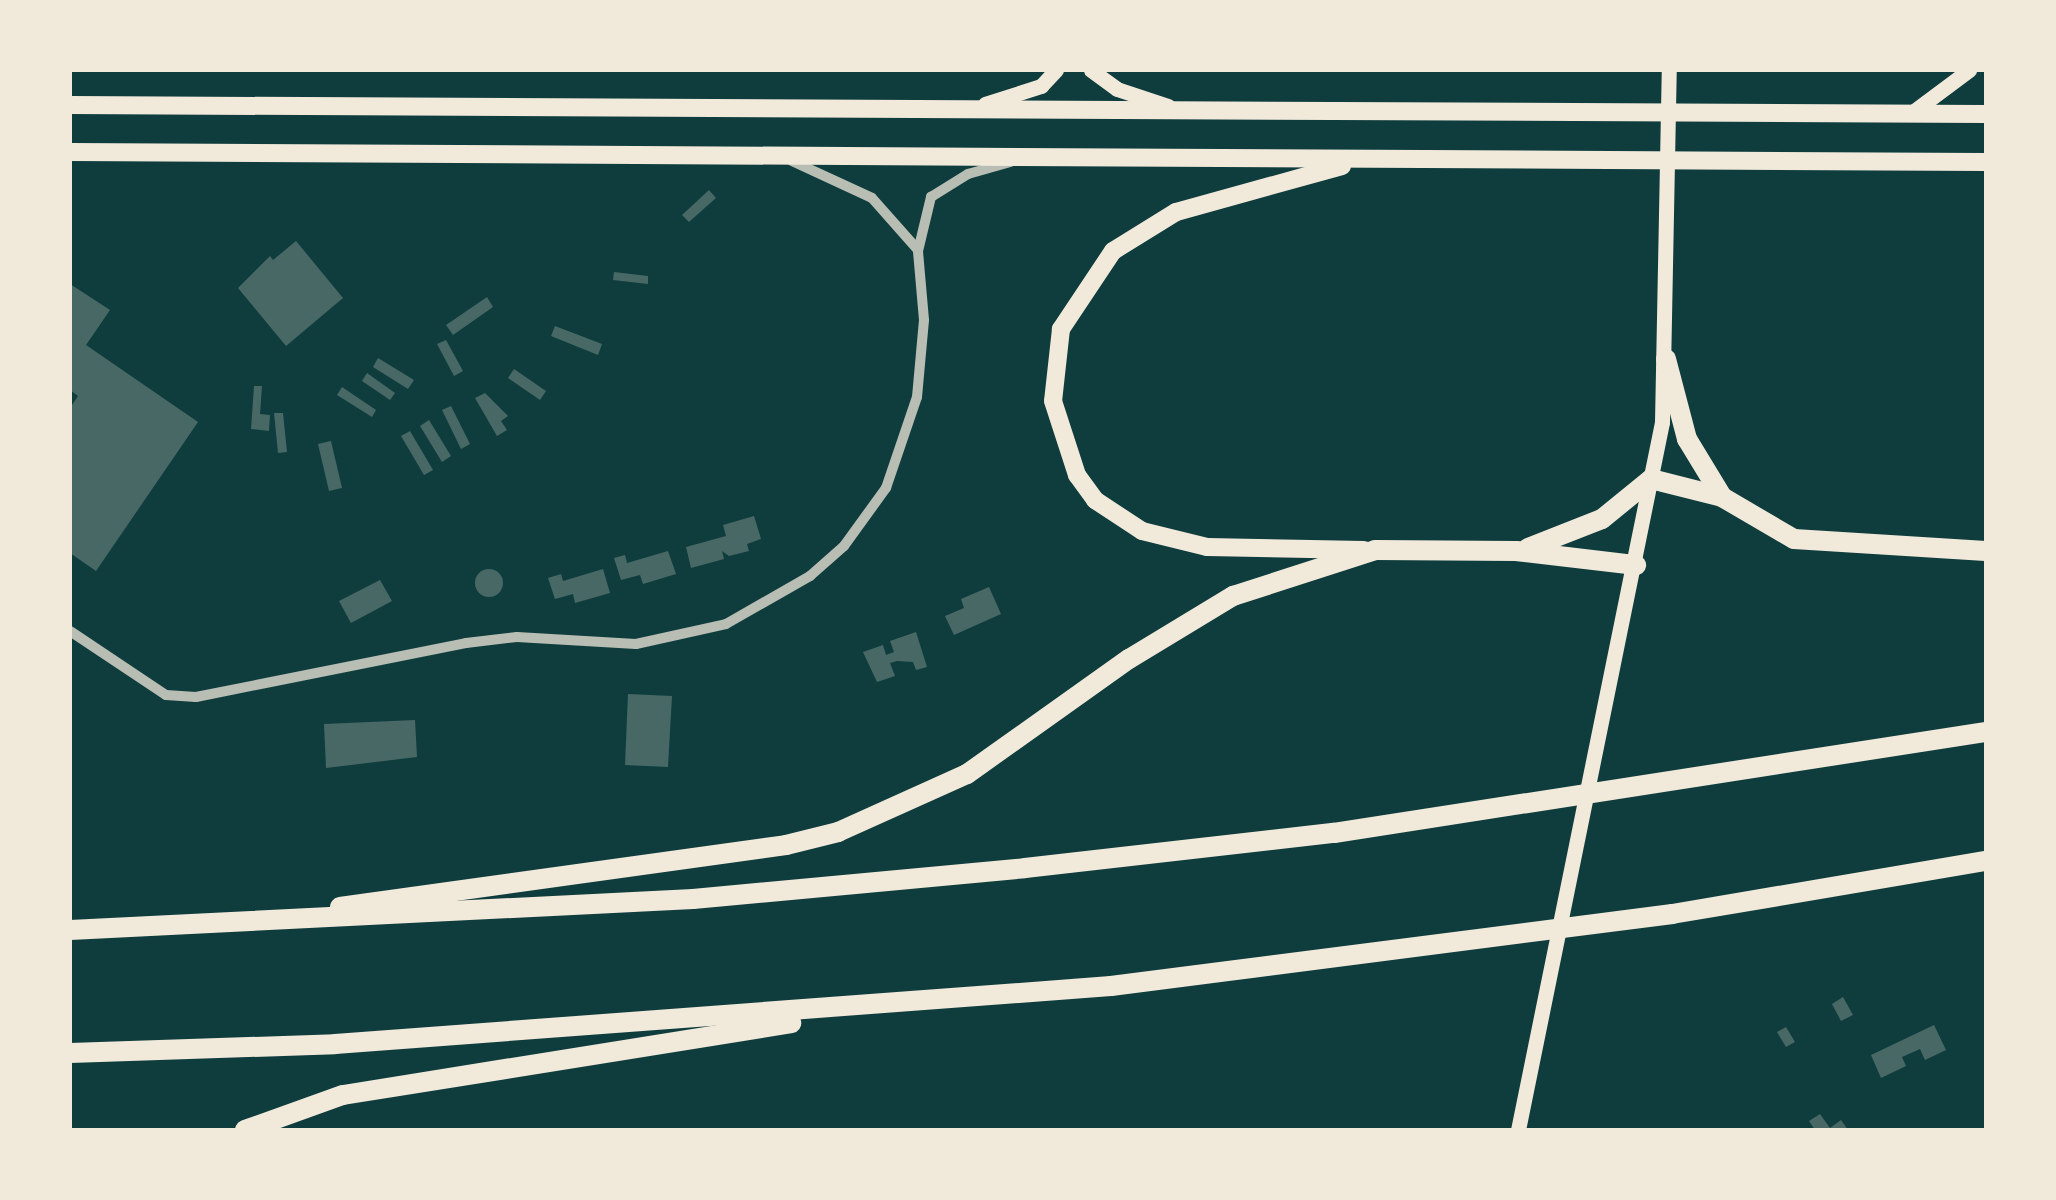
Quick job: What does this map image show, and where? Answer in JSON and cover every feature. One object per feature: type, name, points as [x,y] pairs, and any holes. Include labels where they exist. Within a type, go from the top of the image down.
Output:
[{"type":"highway","points":[[1666,359],[1686,439],[1722,497]]},
{"type":"highway","points":[[1516,552],[1602,519],[1651,479],[1722,497],[1794,539],[1986,551]]},
{"type":"highway","points":[[214,926],[786,845],[838,832],[967,774],[1129,659],[1233,596],[1374,550],[1516,552],[1636,565]]},
{"type":"highway","points":[[70,930],[693,900],[1024,868],[1334,834],[1986,732]]},
{"type":"highway","points":[[70,1053],[334,1044],[863,1008],[1408,950],[1986,862]]},
{"type":"highway","points":[[245,1130],[343,1096],[695,1043],[863,1008]]},
{"type":"main road","points":[[944,111],[1021,94],[1056,70]]},
{"type":"main road","points":[[1091,70],[1117,89],[1187,111]]},
{"type":"main road","points":[[1518,1130],[1532,1038],[1636,565],[1651,479],[1666,359],[1669,70]]},
{"type":"main road","points":[[1910,114],[1969,70]]},
{"type":"main road","points":[[70,105],[1986,114]]},
{"type":"main road","points":[[70,152],[1986,162]]},
{"type":"main road","points":[[1364,160],[1224,196],[1140,228],[1093,273],[1073,304],[1052,377],[1057,424],[1077,475],[1095,500],[1142,531],[1208,547],[1374,550]]},
{"type":"main road","points":[[1955,162],[1986,172]]},
{"type":"street","points":[[784,158],[872,198],[918,251]]},
{"type":"street","points":[[70,631],[166,694],[196,697],[466,643],[516,637],[636,644],[726,624],[810,576],[844,546],[886,488],[910,428],[923,359],[918,251],[931,197],[946,184],[1020,159]]},
{"type":"building","points":[[709,190],[716,198],[689,222],[682,215]]},
{"type":"building","points":[[296,241],[343,298],[286,346],[238,288],[270,256],[273,260]]},
{"type":"building","points":[[614,272],[648,276],[648,284],[613,280]]},
{"type":"building","points":[[70,284],[110,310],[86,345],[198,422],[96,571],[70,553],[70,408],[78,396],[70,390]]},
{"type":"building","points":[[487,297],[493,307],[453,335],[446,325]]},
{"type":"building","points":[[555,326],[602,344],[598,355],[551,336]]},
{"type":"building","points":[[446,340],[463,371],[454,376],[437,344]]},
{"type":"building","points":[[378,358],[414,380],[408,389],[373,367]]},
{"type":"building","points":[[514,369],[546,391],[540,400],[508,378]]},
{"type":"building","points":[[367,373],[395,393],[390,400],[362,381]]},
{"type":"building","points":[[254,386],[262,386],[260,414],[270,415],[269,431],[251,429]]},
{"type":"building","points":[[342,387],[376,410],[372,417],[337,395]]},
{"type":"building","points":[[485,393],[508,416],[501,421],[507,430],[497,436],[475,398]]},
{"type":"building","points":[[451,406],[470,444],[461,449],[442,410]]},
{"type":"building","points":[[274,413],[283,413],[287,452],[278,453]]},
{"type":"building","points":[[429,420],[451,456],[442,462],[420,426]]},
{"type":"building","points":[[410,431],[433,470],[424,475],[401,436]]},
{"type":"building","points":[[331,441],[342,488],[329,491],[318,444]]},
{"type":"building","points":[[754,516],[761,539],[747,544],[749,551],[729,556],[722,551],[724,559],[691,568],[686,547],[726,536],[723,525]]},
{"type":"building","points":[[668,551],[676,574],[643,584],[640,575],[621,580],[614,558],[625,555],[627,563]]},
{"type":"building","points":[[489,569],[499,573],[503,583],[499,593],[489,597],[479,593],[475,583],[479,573]]},
{"type":"building","points":[[603,569],[610,593],[575,603],[573,594],[555,599],[548,578],[561,574],[563,581]]},
{"type":"building","points":[[380,580],[392,601],[351,623],[339,601]]},
{"type":"building","points":[[989,587],[1001,614],[954,635],[945,616],[964,608],[961,599]]},
{"type":"building","points":[[916,632],[927,667],[916,670],[913,662],[890,663],[895,676],[877,682],[863,652],[883,645],[886,655],[894,652],[890,641]]},
{"type":"building","points":[[628,694],[672,696],[668,767],[625,765]]},
{"type":"building","points":[[415,720],[417,757],[326,768],[324,724]]},
{"type":"building","points":[[1843,997],[1853,1015],[1841,1021],[1832,1004]]},
{"type":"building","points":[[1934,1025],[1946,1050],[1925,1060],[1920,1049],[1902,1057],[1906,1066],[1881,1078],[1871,1055]]},
{"type":"building","points":[[1786,1027],[1795,1042],[1786,1047],[1777,1032]]},
{"type":"building","points":[[1820,1114],[1830,1128],[1841,1120],[1848,1130],[1815,1130],[1809,1121]]}]
